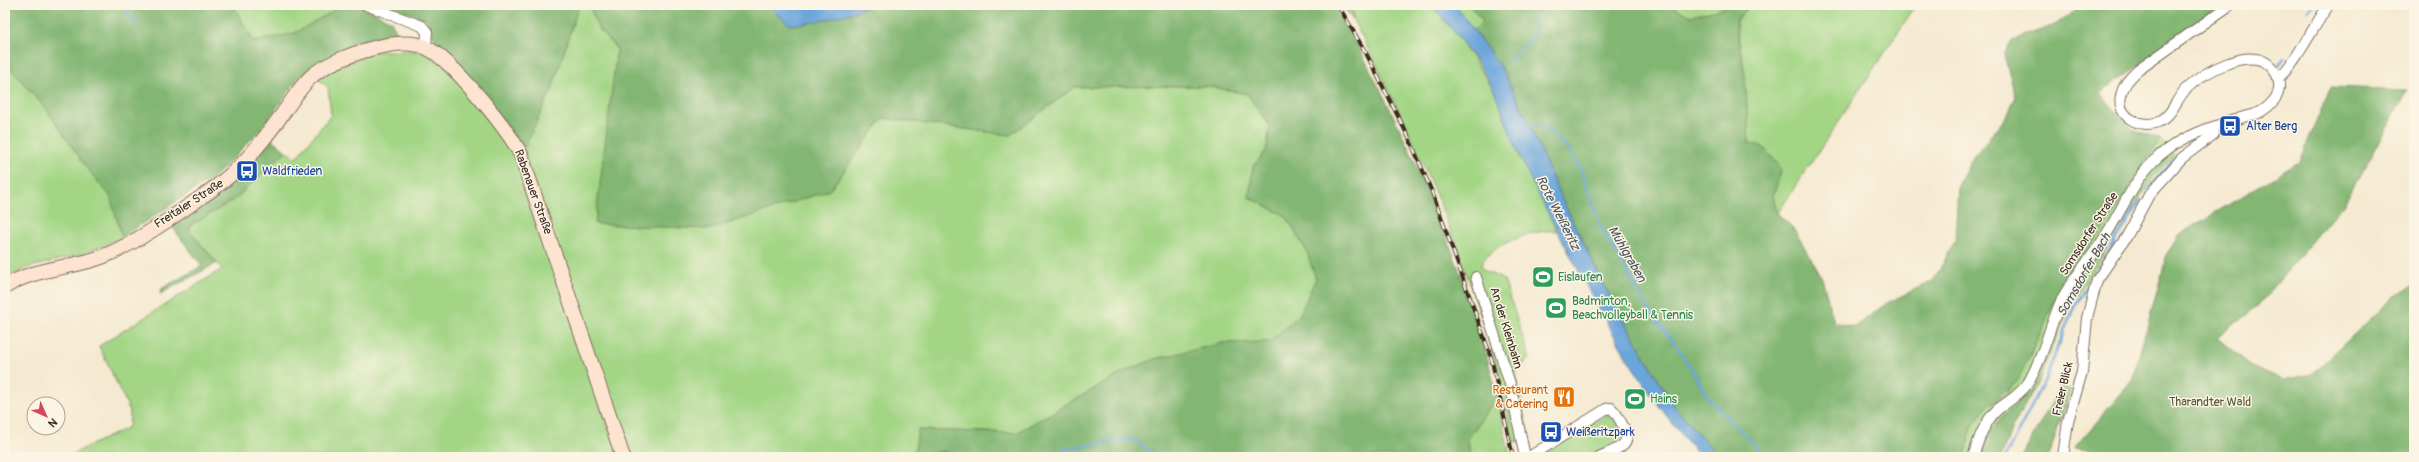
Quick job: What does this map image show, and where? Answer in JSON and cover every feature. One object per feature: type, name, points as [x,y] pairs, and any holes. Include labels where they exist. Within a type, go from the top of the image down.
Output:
[{"type":"main road","name":"Rabenauer Straße","points":[[333,63],[380,46],[403,44],[426,47],[443,58],[509,133],[521,155],[623,457]]},
{"type":"main road","name":"Freitaler Straße","points":[[5,287],[36,273],[82,263],[105,256],[208,193],[238,169],[253,154],[313,75],[333,63]]},
{"type":"street","points":[[366,5],[422,26],[427,32],[426,47]]},
{"type":"street","points":[[2230,5],[2137,71],[2125,83],[2120,97],[2122,110],[2131,121],[2144,125],[2159,122],[2170,112],[2187,88],[2208,73],[2241,59],[2253,57],[2263,60],[2272,68],[2278,77],[2295,60],[2312,29],[2328,5]]},
{"type":"street","name":"Somsdorfer Straße","points":[[1973,457],[1984,427],[1995,411],[2013,399],[2027,384],[2041,356],[2062,298],[2101,242],[2145,170],[2159,155],[2184,140],[2214,127],[2260,112],[2268,107],[2276,98],[2279,88],[2278,77]]},
{"type":"street","name":"Freier Blick","points":[[2063,457],[2068,421],[2082,372],[2087,318],[2097,280],[2128,236],[2149,195],[2186,155],[2214,134],[2214,127]]},
{"type":"street","name":"An der Kleinbahn","points":[[1476,277],[1510,384],[1525,457]]},
{"type":"street","points":[[1529,457],[1606,409],[1611,408],[1628,434],[1628,439],[1622,446],[1599,457]]},
{"type":"green space","points":[[5,5],[233,5],[254,42],[295,33],[333,11],[334,5],[360,5],[391,21],[401,40],[300,76],[260,130],[217,175],[122,237],[110,196],[86,167],[47,110],[5,62]]},
{"type":"green space","points":[[233,5],[334,5],[333,11],[295,33],[254,42]]},
{"type":"green space","points":[[379,5],[579,5],[552,89],[523,150],[440,51],[426,19]]},
{"type":"green space","points":[[579,5],[589,5],[598,28],[617,49],[596,224],[711,229],[830,190],[883,118],[1010,135],[1075,87],[1208,86],[1247,94],[1270,126],[1266,151],[1253,167],[1249,197],[1286,216],[1306,250],[1316,279],[1299,316],[1269,342],[1223,343],[1155,359],[1124,372],[1016,433],[918,430],[914,457],[628,457],[523,150],[552,89]]},
{"type":"green space","points":[[589,5],[771,5],[773,10],[852,14],[870,5],[1333,5],[1359,48],[1416,165],[1448,241],[1476,319],[1497,396],[1468,439],[1470,457],[914,457],[918,430],[1016,433],[1124,372],[1155,359],[1223,343],[1269,342],[1299,316],[1316,278],[1306,250],[1286,216],[1249,197],[1253,167],[1266,151],[1270,126],[1247,94],[1208,86],[1075,87],[1010,135],[883,118],[830,190],[711,229],[595,224],[617,49],[598,28]]},
{"type":"green space","points":[[1342,5],[1352,5],[1353,20]]},
{"type":"green space","points":[[1352,5],[1432,5],[1456,33],[1495,92],[1519,155],[1557,231],[1538,232],[1513,240],[1491,252],[1484,259],[1481,267],[1485,271],[1504,280],[1530,359],[1515,370],[1529,439],[1513,442],[1496,365],[1464,268],[1413,142],[1353,20]]},
{"type":"green space","points":[[1455,5],[1469,5],[1483,21],[1473,31]]},
{"type":"green space","points":[[1469,5],[1669,5],[1691,16],[1722,9],[1726,5],[1750,5],[1735,21],[1745,75],[1749,143],[1762,146],[1782,169],[1773,196],[1777,213],[1794,229],[1822,278],[1834,322],[1854,327],[1887,303],[1934,280],[1955,241],[1958,186],[1973,157],[2007,116],[2016,97],[2004,55],[2012,40],[2055,25],[2082,5],[2223,5],[2100,93],[2132,129],[2160,139],[2106,225],[2057,296],[2017,382],[1988,406],[1972,425],[1965,457],[1719,457],[1673,405],[1608,293],[1556,187],[1529,123],[1502,69],[1473,31],[1483,21]]},
{"type":"green space","points":[[1669,5],[1726,5],[1722,9],[1691,16]]},
{"type":"green space","points":[[1751,5],[1916,5],[1777,214],[1773,196],[1782,169],[1749,143],[1745,75],[1736,21]]},
{"type":"green space","points":[[377,51],[421,51],[445,66],[515,150],[619,457],[66,457],[129,427],[130,411],[99,346],[222,269],[189,230],[191,225],[234,200],[286,151],[296,158],[331,115],[328,87],[317,78],[323,73]]},
{"type":"green space","points":[[5,62],[47,110],[86,167],[111,196],[122,237],[84,254],[26,268],[5,279]]},
{"type":"green space","name":"Tharandter Wald","points":[[2331,87],[2408,90],[2345,202],[2259,305],[2217,338],[2250,365],[2283,380],[2312,374],[2394,297],[2414,285],[2414,457],[2133,457],[2074,448],[2132,381],[2167,255],[2180,234],[2299,162]]},
{"type":"green space","points":[[270,138],[286,151],[234,200],[191,225],[189,230],[217,263],[160,294],[161,289],[202,266],[169,223]]},
{"type":"green space","points":[[2160,139],[2175,155],[2153,177],[2070,306],[2036,386],[2020,403],[2002,417],[1991,432],[1981,457],[1965,457],[1972,425],[1988,406],[2006,394],[2032,352],[2057,296],[2106,225]]},
{"type":"green space","points":[[2036,386],[2013,426],[2001,457],[1981,457],[1984,446],[1995,426]]},
{"type":"green space","points":[[2060,387],[2071,390],[2048,457],[2022,457]]},
{"type":"green space","points":[[1497,396],[1510,457],[1470,457],[1468,439]]},
{"type":"green space","points":[[1608,414],[1616,422],[1620,429],[1621,440],[1617,443],[1590,457],[1539,457]]},
{"type":"water","points":[[771,5],[870,5],[850,13],[831,18],[790,25],[773,10]]},
{"type":"water","name":"Rote Weißeritz","points":[[1432,5],[1455,5],[1502,69],[1529,123],[1556,187],[1608,293],[1673,405],[1719,457],[1702,457],[1665,414],[1633,367],[1618,343],[1533,184],[1519,155],[1495,93],[1489,82],[1466,48]]},
{"type":"water","points":[[945,451],[957,457],[930,457],[930,454]]},
{"type":"waterway","points":[[124,5],[128,14],[137,25]]},
{"type":"waterway","points":[[1509,61],[1522,49],[1531,37],[1536,23],[1536,5]]},
{"type":"waterway","name":"Somsdorfer Bach","points":[[2308,10],[2312,5]]},
{"type":"waterway","name":"Somsdorfer Bach","points":[[2278,66],[2284,57]]},
{"type":"waterway","name":"Mühlgraben","points":[[1527,124],[1536,124],[1548,130],[1570,151],[1581,170],[1600,226],[1649,310],[1682,354],[1710,400],[1759,449],[1771,457]]},
{"type":"waterway","name":"Somsdorfer Bach","points":[[2148,189],[2176,157]]},
{"type":"waterway","name":"Somsdorfer Bach","points":[[2005,457],[2045,380],[2073,309],[2141,200]]},
{"type":"waterway","points":[[1031,457],[1075,447],[1133,439],[1159,457]]},
{"type":"railway","points":[[1338,5],[1366,53],[1409,138],[1432,192],[1491,357],[1513,457]]},
{"type":"place","name":"Alter Berg","points":[[2230,126]]},
{"type":"place","name":"Waldfrieden","points":[[247,171]]},
{"type":"place","name":"Eislaufen","points":[[1543,277]]},
{"type":"place","name":"Badminton, Beachvolleyball & Tennis","points":[[1556,308]]},
{"type":"place","name":"Restaurant & Catering","points":[[1564,397]]},
{"type":"place","name":"Hains","points":[[1635,399]]},
{"type":"place","name":"Weißeritzpark","points":[[1551,432]]}]
